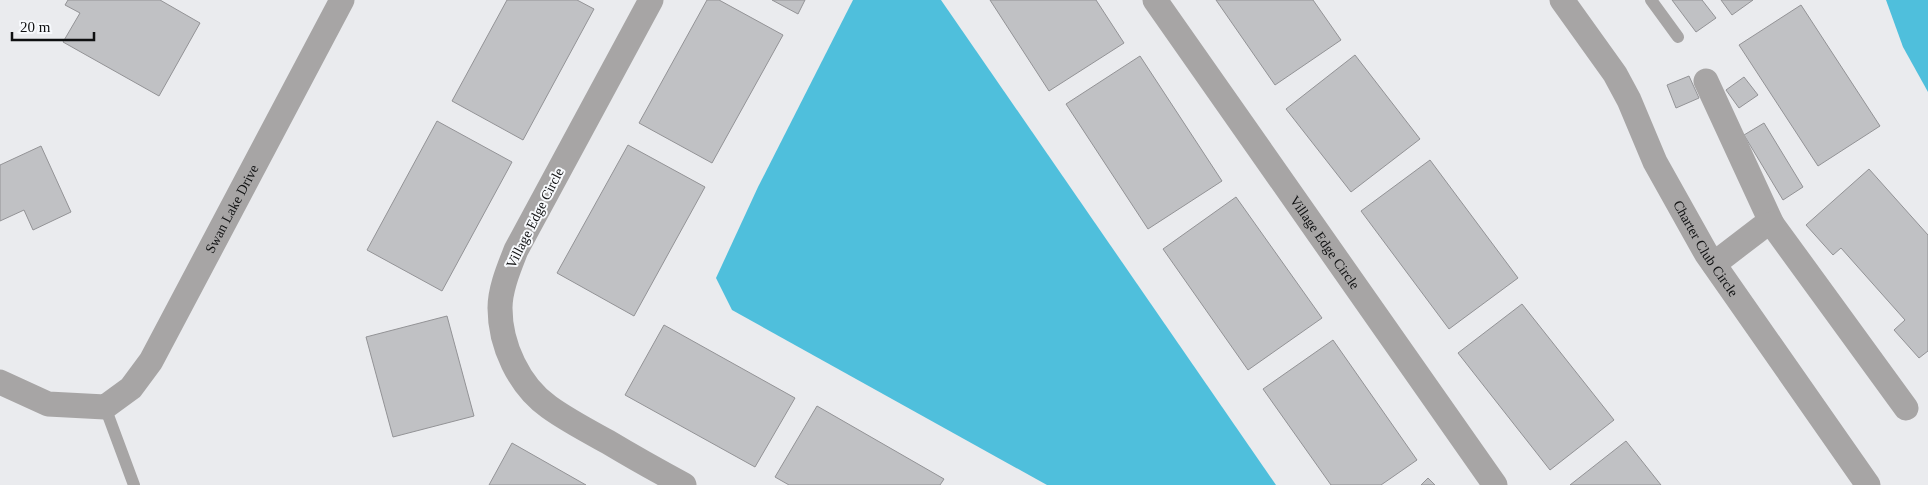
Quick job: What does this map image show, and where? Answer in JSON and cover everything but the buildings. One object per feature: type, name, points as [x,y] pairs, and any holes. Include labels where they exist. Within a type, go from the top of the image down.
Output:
[{"type":"street","name":"Swan Lake Drive","points":[[105,407],[132,388],[151,361],[342,0]]},
{"type":"street","name":"Village Edge Circle","points":[[652,0],[516,250],[506,278],[500,308],[509,357],[526,383],[547,406],[684,485]]},
{"type":"street","name":"Village Edge Circle","points":[[1155,0],[1495,485]]},
{"type":"street","name":"Charter Club Circle","points":[[1562,0],[1615,74],[1670,192],[1714,264],[1868,485]]},
{"type":"street","points":[[1706,81],[1772,224],[1906,408]]},
{"type":"street","points":[[1714,264],[1761,228],[1772,224]]},
{"type":"street","points":[[0,382],[48,404],[105,407]]},
{"type":"lane","points":[[1651,0],[1678,37]]},
{"type":"lane","points":[[105,407],[134,485]]},
{"type":"water","points":[[853,0],[941,0],[1276,485],[1047,485],[732,310],[716,278],[758,187]]},
{"type":"water","points":[[1886,0],[1928,0],[1928,92],[1903,47]]}]
